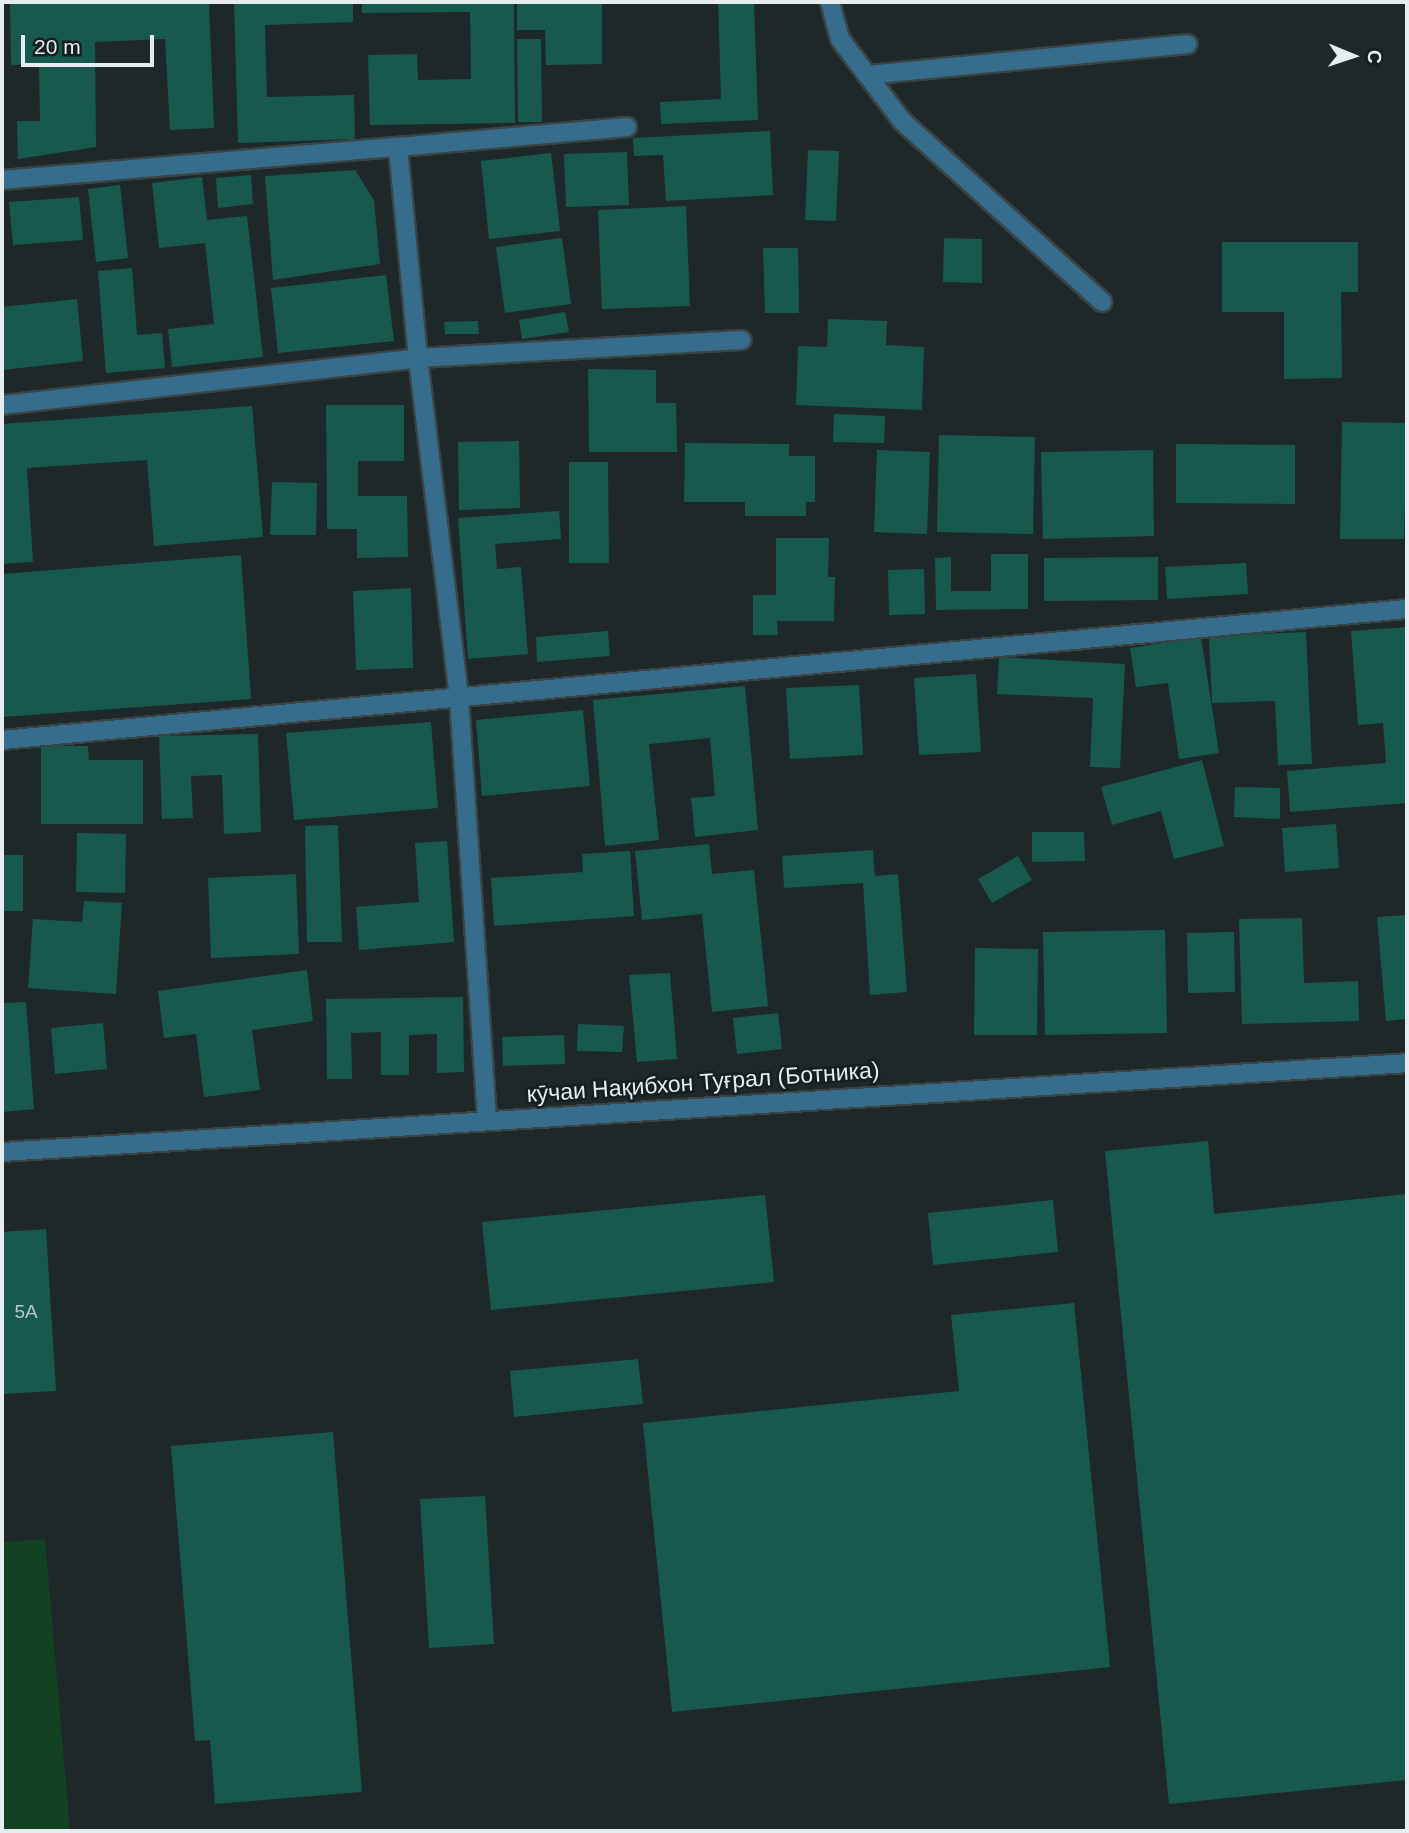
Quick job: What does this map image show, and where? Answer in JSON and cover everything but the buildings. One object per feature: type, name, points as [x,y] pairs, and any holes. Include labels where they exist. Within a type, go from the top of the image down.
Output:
[{"type":"lane","points":[[830,2],[840,39],[902,121],[1102,302]]},
{"type":"lane","points":[[867,75],[1188,44]]},
{"type":"lane","points":[[2,180],[627,127]]},
{"type":"lane","points":[[397,147],[418,358],[459,698],[487,1120]]},
{"type":"lane","points":[[2,405],[418,358],[741,340]]},
{"type":"lane","points":[[2,740],[1407,609]]},
{"type":"lane","name":"кӯчаи Нақибхон Туғрал (Ботника)","points":[[2,1152],[1407,1063]]},
{"type":"green space","points":[[45,1539],[70,1831],[2,1831],[2,1542]]}]
